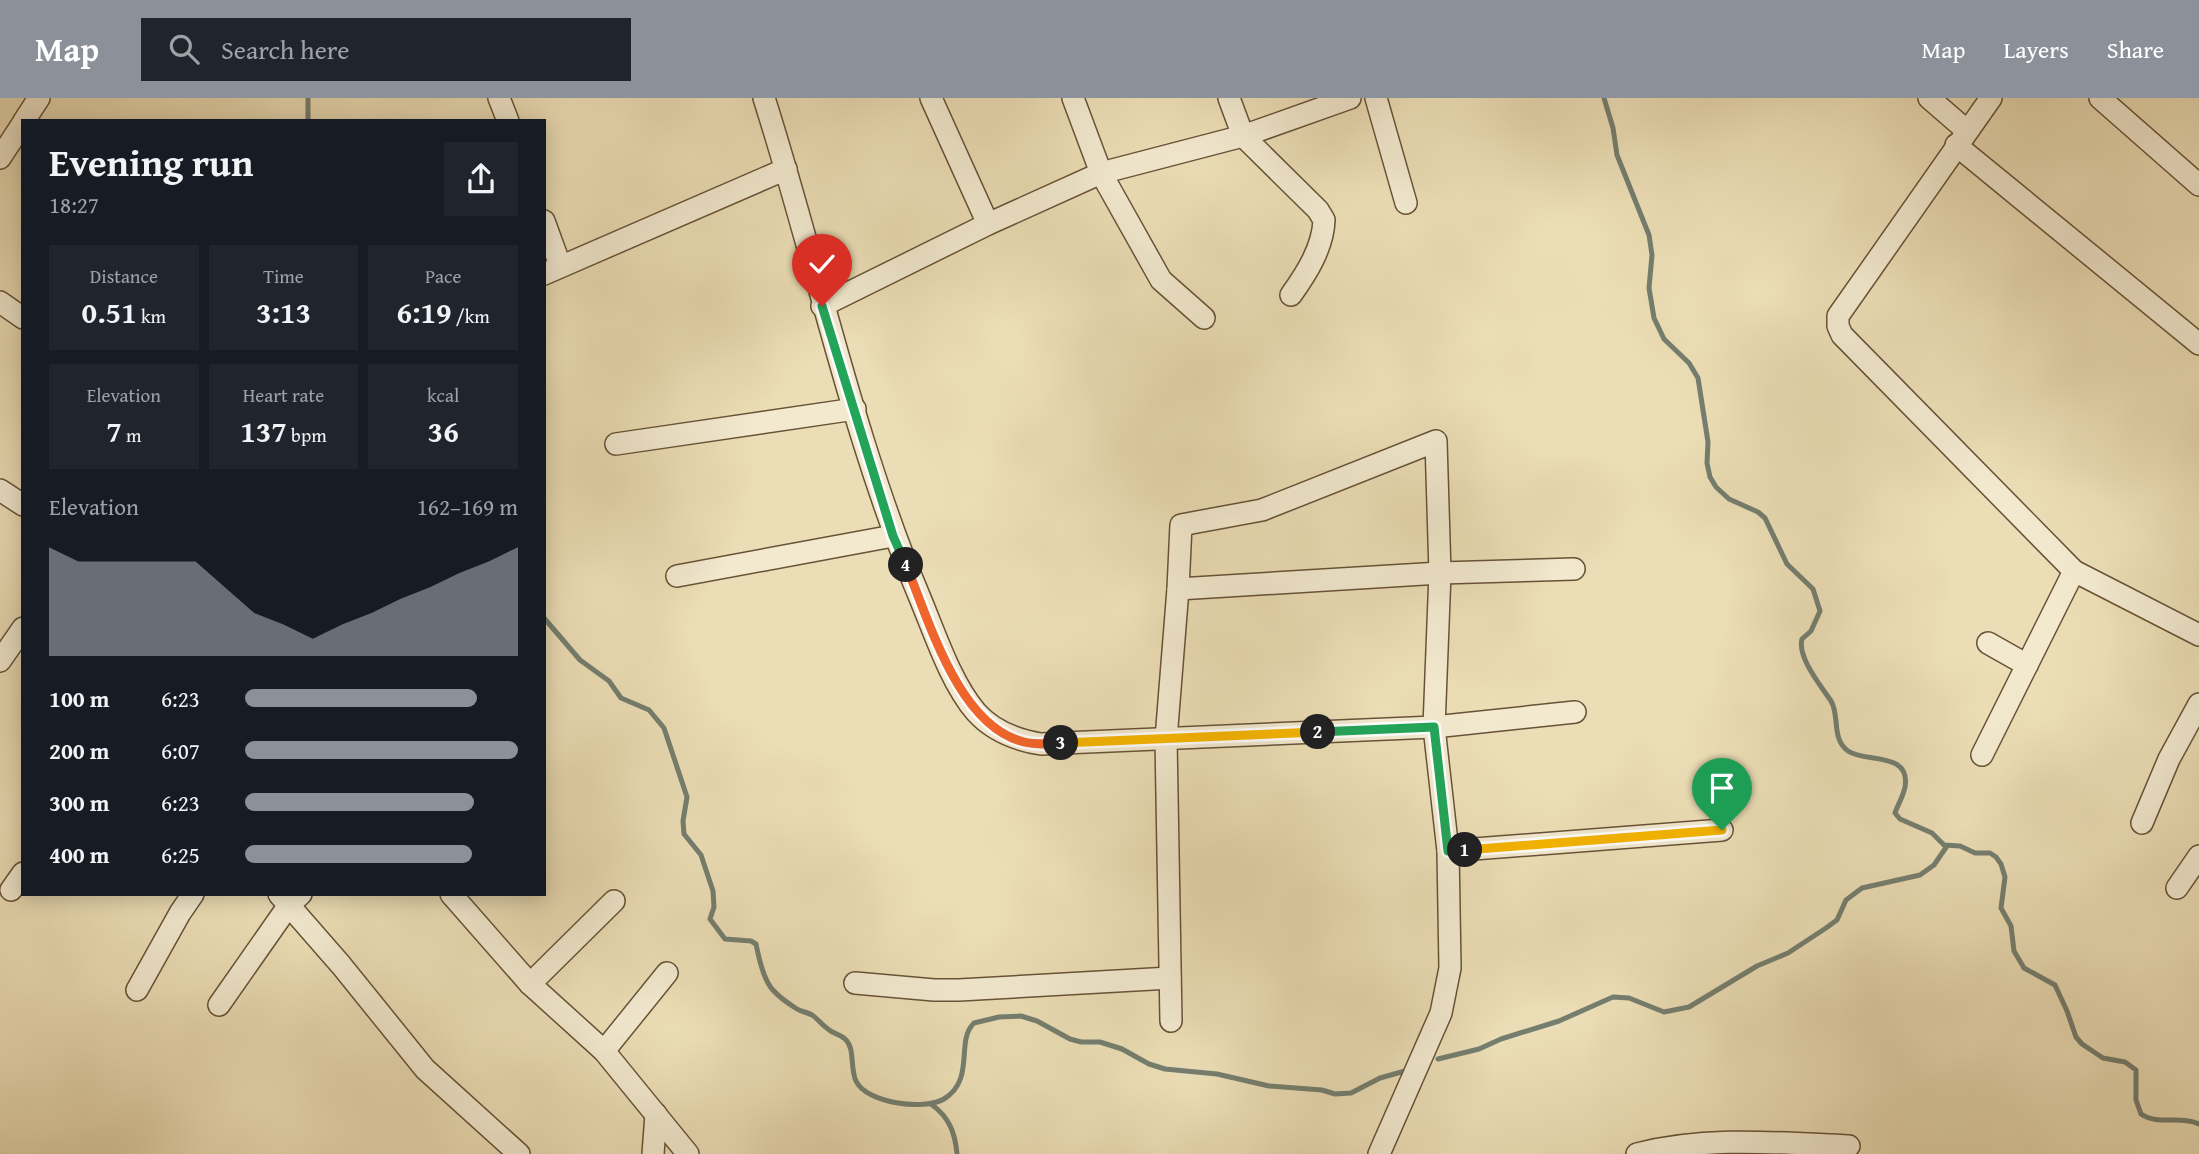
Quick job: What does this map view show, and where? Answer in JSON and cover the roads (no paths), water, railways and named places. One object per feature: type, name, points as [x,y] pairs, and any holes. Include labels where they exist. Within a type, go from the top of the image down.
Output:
[{"type":"street","points":[[25,119],[39,98]]},
{"type":"street","points":[[499,98],[507,119]]},
{"type":"street","points":[[764,98],[786,169],[822,306],[893,536],[948,665],[975,710],[987,723],[1022,741],[1041,744],[1434,727],[1575,712]]},
{"type":"street","points":[[930,98],[988,224]]},
{"type":"street","points":[[1073,98],[1101,173],[1161,280],[1204,318]]},
{"type":"street","points":[[1229,98],[1242,136],[1318,209],[1324,220],[1316,253],[1307,273],[1291,295]]},
{"type":"street","points":[[822,306],[988,224],[1101,173],[1242,136],[1350,98]]},
{"type":"street","points":[[1376,98],[1406,203]]},
{"type":"street","points":[[1929,98],[1961,138],[2199,344]]},
{"type":"street","points":[[1991,98],[1838,316],[1838,326],[1842,335],[2074,571],[2199,635]]},
{"type":"street","points":[[2100,98],[2199,185]]},
{"type":"street","points":[[0,158],[21,125]]},
{"type":"street","points":[[546,233],[552,269],[786,169]]},
{"type":"street","points":[[0,302],[21,317]]},
{"type":"street","points":[[616,444],[855,410]]},
{"type":"street","points":[[1171,1021],[1166,739],[1181,525],[1262,510],[1436,441],[1440,573],[1434,727],[1448,851],[1450,968],[1441,1013],[1379,1154]]},
{"type":"street","points":[[0,490],[21,504]]},
{"type":"street","points":[[677,576],[893,536]]},
{"type":"street","points":[[1178,589],[1440,573],[1574,569]]},
{"type":"street","points":[[1982,755],[2074,571]]},
{"type":"street","points":[[0,661],[21,631]]},
{"type":"street","points":[[1989,643],[2027,666]]},
{"type":"street","points":[[2142,823],[2169,759],[2199,704]]},
{"type":"street","points":[[1448,851],[1722,830]]},
{"type":"street","points":[[2177,888],[2199,856]]},
{"type":"street","points":[[137,990],[192,896]]},
{"type":"street","points":[[453,896],[530,984],[604,1051],[688,1154]]},
{"type":"street","points":[[219,1005],[290,898],[425,1069],[519,1154]]},
{"type":"street","points":[[530,984],[614,901]]},
{"type":"street","points":[[604,1051],[667,973]]},
{"type":"street","points":[[855,982],[959,990],[1170,978]]},
{"type":"street","points":[[653,1154],[656,1114]]},
{"type":"street","points":[[1637,1154],[1660,1148],[1849,1146]]},
{"type":"waterway","points":[[308,98],[308,119]]},
{"type":"waterway","points":[[1604,98],[1613,128],[1617,155],[1649,235],[1652,255],[1649,288],[1654,318],[1664,339],[1689,363],[1698,378],[1708,442],[1707,463],[1710,477],[1729,499],[1765,518],[1787,564],[1813,589],[1820,611],[1811,631],[1802,639],[1801,646],[1811,671],[1834,707],[1839,740],[1848,751],[1856,755],[1885,760],[1901,768],[1905,776],[1905,787],[1895,813],[1900,819],[1932,833],[1944,845],[1960,846],[1975,853],[1990,853],[1996,857],[2005,877],[2001,908],[2011,926],[2014,951],[2024,968],[2055,985],[2076,1037],[2082,1044],[2103,1058],[2125,1062],[2136,1070],[2136,1100],[2141,1114],[2148,1118],[2184,1120],[2199,1124]]},
{"type":"waterway","points":[[546,620],[580,660],[609,681],[621,698],[649,710],[664,728],[687,797],[684,834],[701,855],[713,891],[714,907],[710,919],[725,939],[751,941],[756,944],[764,974],[774,992],[846,1040],[851,1049],[856,1081],[871,1095],[883,1100],[910,1104],[935,1103],[944,1099],[954,1091],[960,1081],[966,1040],[974,1023],[999,1017],[1021,1016],[1037,1021],[1070,1039],[1100,1042],[1165,1069],[1217,1074],[1269,1086],[1322,1090],[1335,1094],[1351,1093],[1380,1078],[1405,1071]]},
{"type":"waterway","points":[[1438,1059],[1479,1049],[1501,1039],[1559,1021],[1613,997],[1629,998],[1664,1012],[1689,1007],[1757,966],[1788,953],[1826,928],[1837,920],[1846,900],[1862,888],[1920,875],[1934,865],[1947,846]]},
{"type":"waterway","points":[[931,1104],[950,1126],[957,1154]]}]
